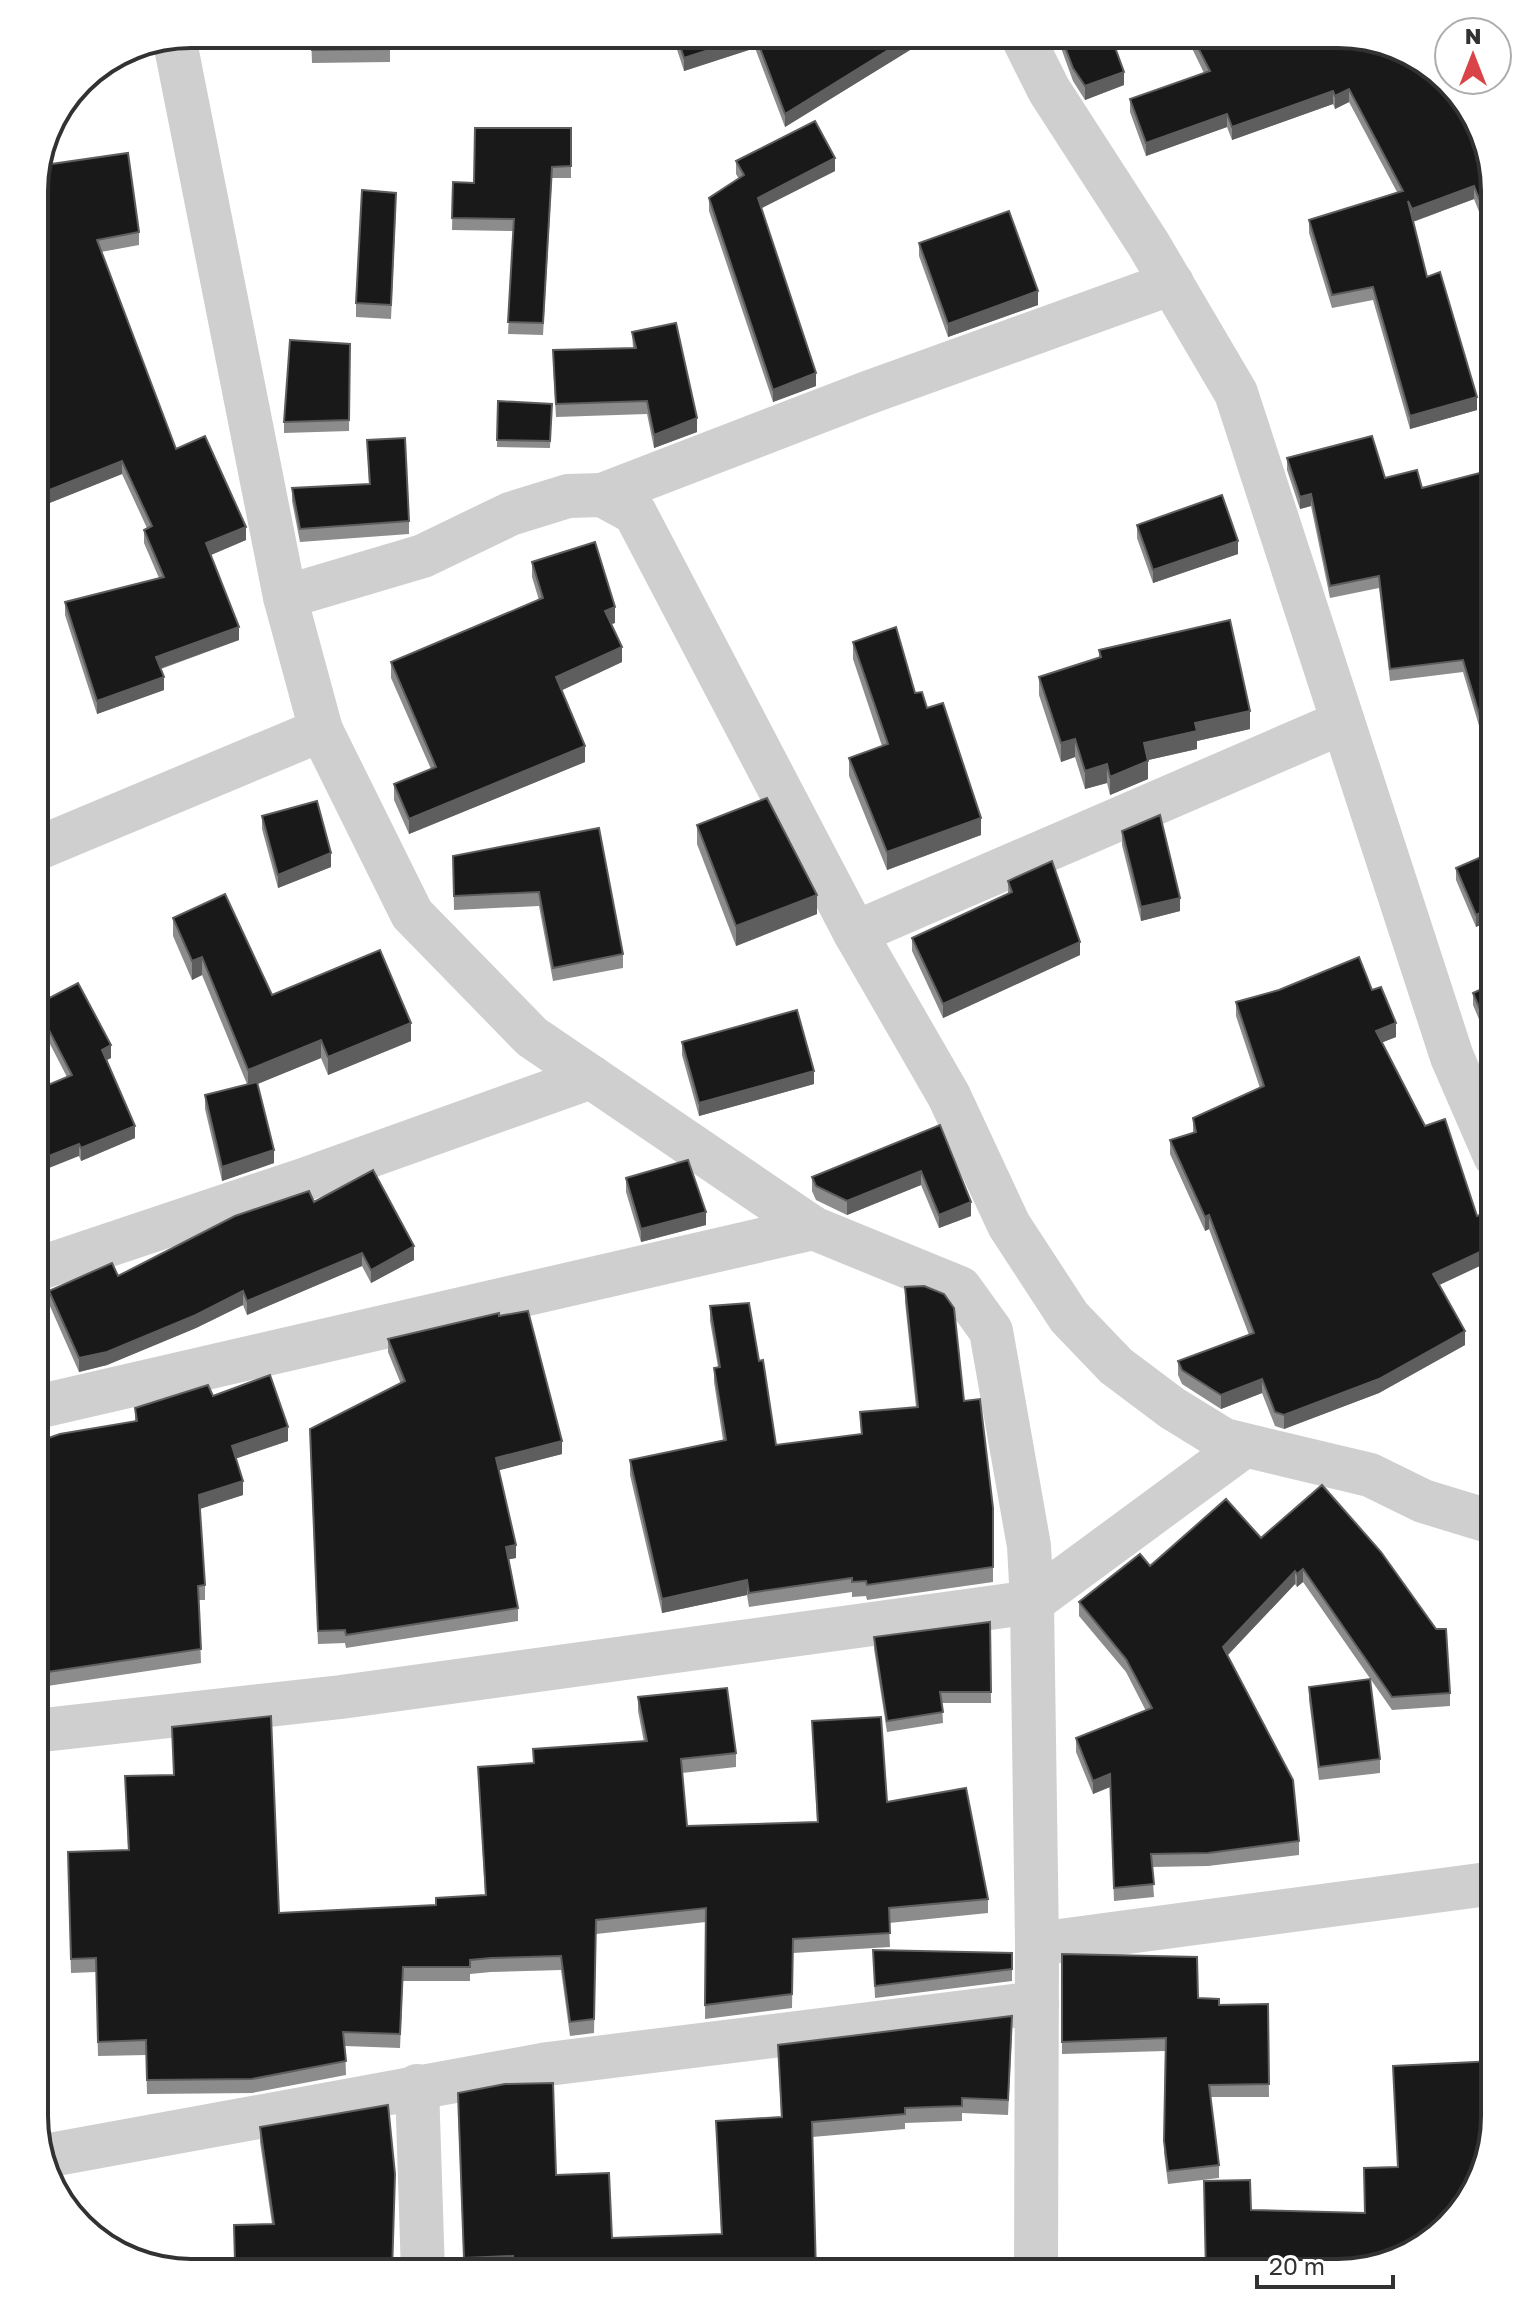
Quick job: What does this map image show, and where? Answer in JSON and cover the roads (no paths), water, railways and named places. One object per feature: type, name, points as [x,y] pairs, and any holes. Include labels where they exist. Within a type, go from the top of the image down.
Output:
[{"type":"street","points":[[1028,48],[1049,90],[1172,283],[1236,393],[1452,1057],[1481,1124]]},
{"type":"street","points":[[176,49],[285,597],[321,730],[412,914],[532,1037],[813,1228],[960,1288],[991,1331],[1029,1546],[1032,1602],[1037,1944],[1036,2259]]},
{"type":"street","points":[[285,597],[423,556],[510,514],[568,496],[602,495],[1172,283]]},
{"type":"street","points":[[602,495],[635,513],[855,933],[949,1096],[1009,1225],[1069,1317],[1116,1366],[1172,1408],[1224,1440],[1370,1475],[1423,1501],[1481,1519]]},
{"type":"street","points":[[855,933],[1343,722]]},
{"type":"street","points":[[48,844],[321,730]]},
{"type":"street","points":[[48,1265],[317,1175],[591,1077]]},
{"type":"street","points":[[48,1404],[813,1228]]},
{"type":"street","points":[[48,1729],[341,1697],[1032,1602],[1244,1446]]},
{"type":"street","points":[[1037,1944],[1481,1885]]},
{"type":"street","points":[[53,2154],[548,2064],[1037,2003]]},
{"type":"street","points":[[417,2086],[423,2259]]}]
